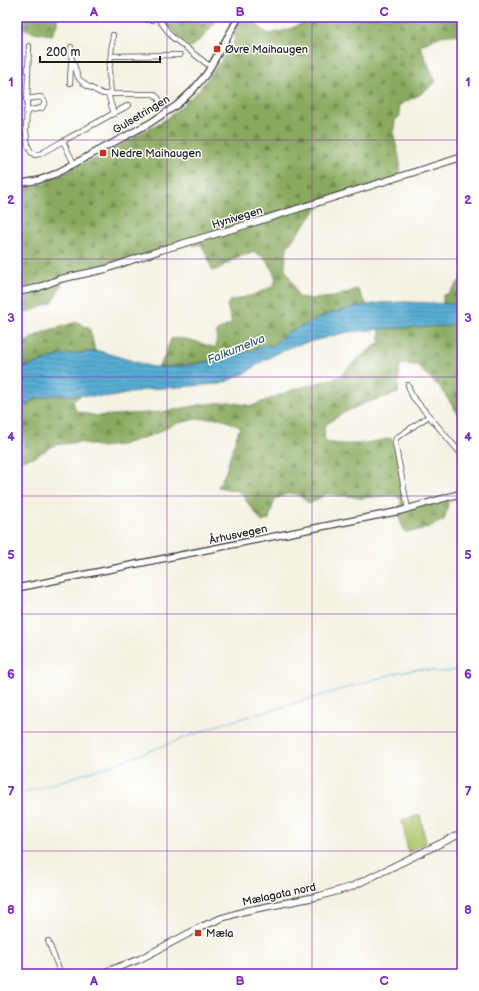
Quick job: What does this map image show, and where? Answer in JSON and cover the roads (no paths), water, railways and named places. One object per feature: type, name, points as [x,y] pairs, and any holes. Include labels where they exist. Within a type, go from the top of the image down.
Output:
[{"type":"main road","name":"Hynivegen","points":[[17,292],[33,289],[60,279],[106,269],[161,250],[246,225],[462,157]]},
{"type":"main road","name":"Mælagata nord","points":[[100,974],[139,959],[201,927],[222,918],[320,896],[351,887],[462,833]]},
{"type":"street","points":[[140,17],[144,19],[155,18],[172,37],[211,67]]},
{"type":"street","name":"Gulsetringen","points":[[17,184],[39,180],[74,164],[165,114],[177,105],[193,90],[211,67],[239,17]]},
{"type":"street","points":[[113,35],[109,71],[110,94],[114,114]]},
{"type":"street","points":[[29,46],[26,99],[26,139],[28,146],[35,155],[40,154],[129,105]]},
{"type":"street","points":[[70,83],[72,60],[71,47]]},
{"type":"street","points":[[111,56],[180,55]]},
{"type":"street","points":[[72,60],[77,74],[83,83],[101,93],[154,94],[159,98],[159,103]]},
{"type":"street","points":[[26,99],[41,98],[45,102],[42,108],[26,111]]},
{"type":"street","points":[[63,141],[74,164]]},
{"type":"street","points":[[408,385],[412,396],[462,455]]},
{"type":"street","points":[[408,509],[396,440],[398,437],[429,416]]},
{"type":"street","name":"Århusvegen","points":[[17,588],[408,509],[462,493]]},
{"type":"street","points":[[48,941],[61,974]]},
{"type":"water","points":[[462,301],[462,321],[448,326],[394,328],[348,332],[293,346],[264,360],[246,373],[220,384],[149,389],[111,397],[56,394],[35,399],[17,409],[17,379],[23,368],[61,355],[99,351],[153,367],[197,364],[249,352],[265,345],[272,346],[287,333],[326,315],[354,307],[381,303],[405,302],[453,304]]},
{"type":"waterway","points":[[17,794],[115,764],[224,723],[396,673],[419,669],[442,672],[462,669]]},
{"type":"place","name":"Øvre Maihaugen","points":[[217,49]]},
{"type":"place","name":"Nedre Maihaugen","points":[[103,153]]},
{"type":"place","name":"Mæla","points":[[198,933]]},
{"type":"water label","name":"Falkumelva","points":[[236,349]]}]
